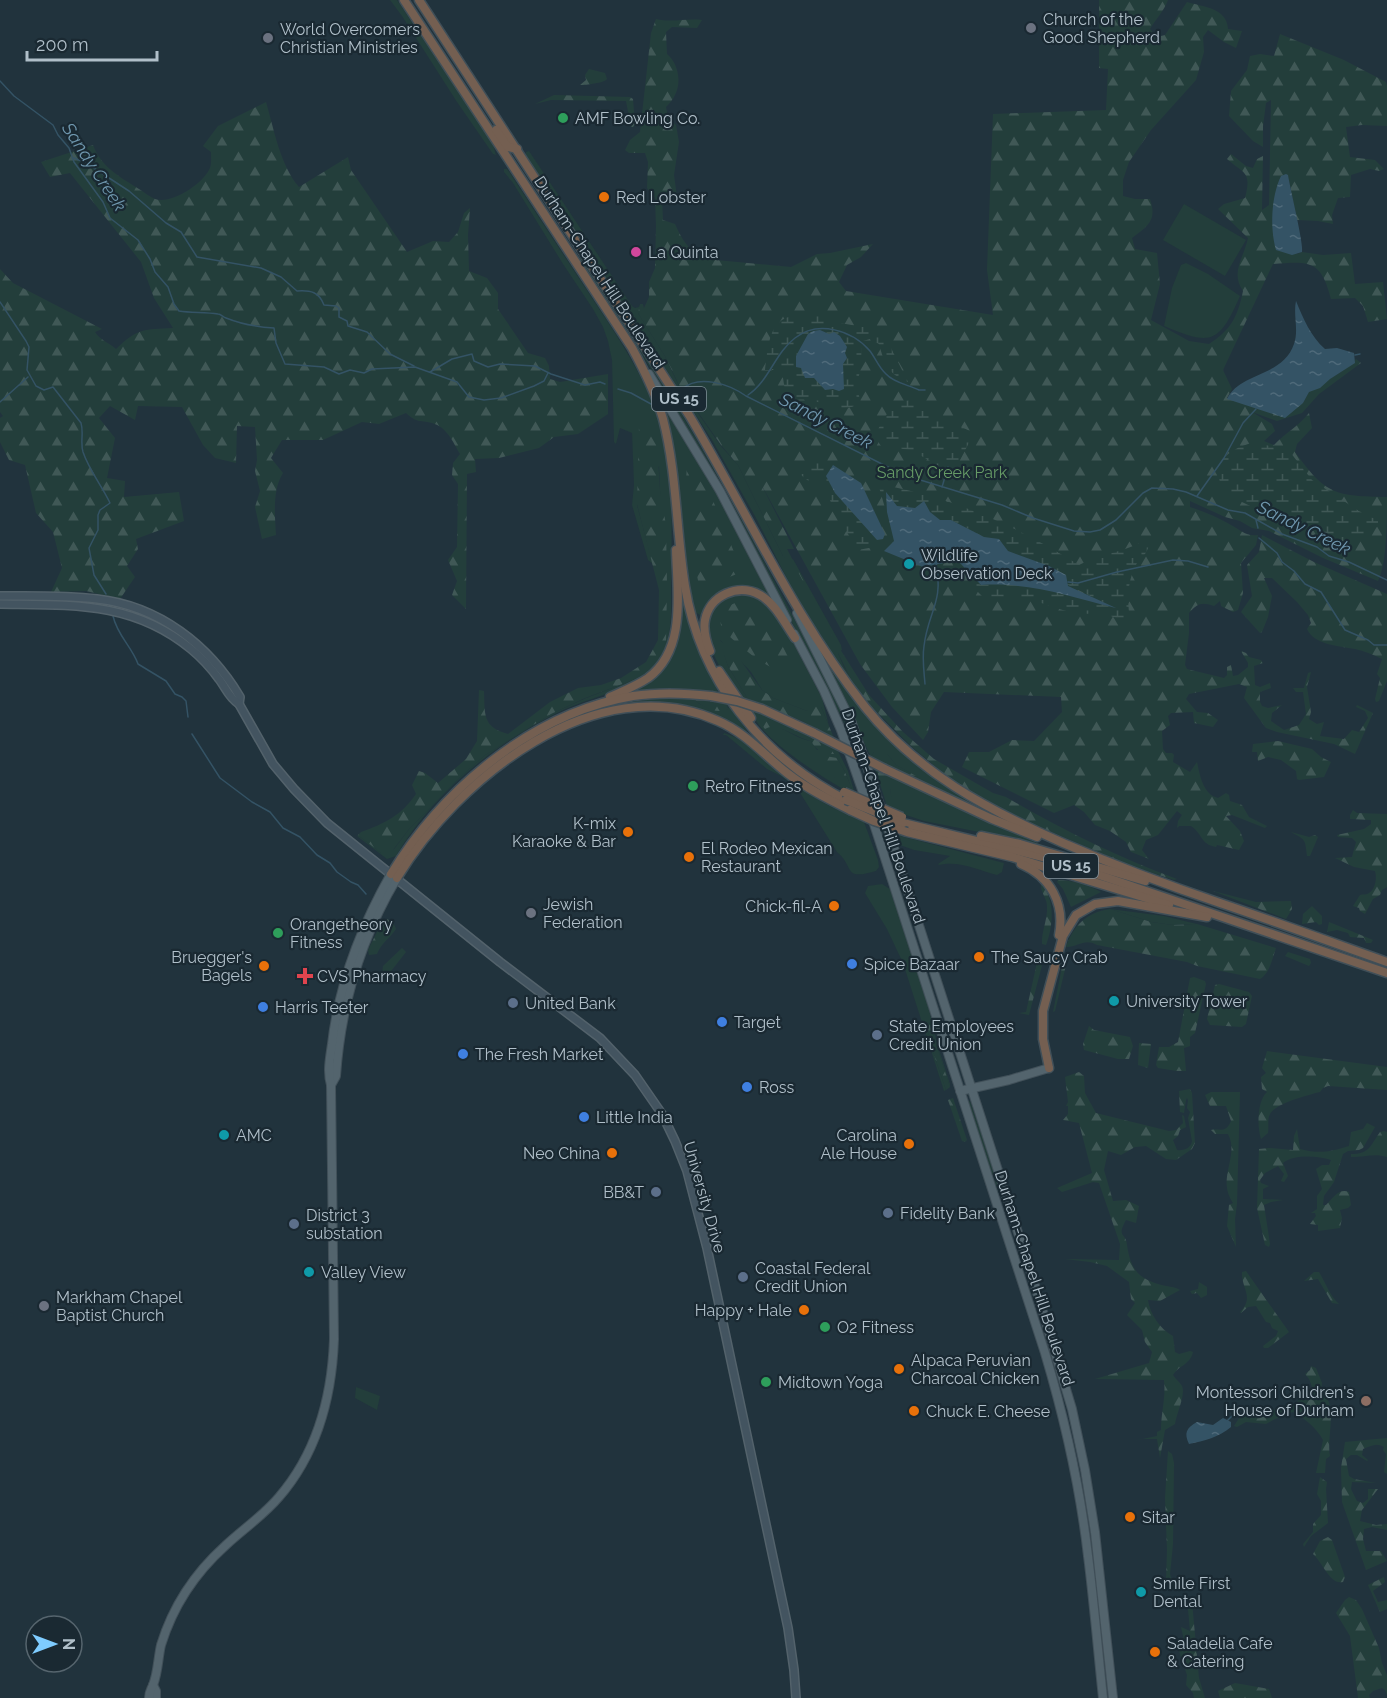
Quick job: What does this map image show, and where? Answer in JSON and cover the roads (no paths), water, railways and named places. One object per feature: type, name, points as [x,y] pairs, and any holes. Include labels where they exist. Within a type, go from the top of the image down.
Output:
[{"type":"highway","name":"Durham-Chapel Hill Boulevard","points":[[404,0],[632,348]]},
{"type":"highway","name":"Durham-Chapel Hill Boulevard","points":[[419,0],[689,415],[720,467],[778,576]]},
{"type":"highway","points":[[462,88],[507,145],[517,149]]},
{"type":"highway","points":[[508,157],[515,158],[551,201]]},
{"type":"highway","name":"US 15","points":[[632,348],[646,374],[661,411],[674,481],[688,603],[705,653],[721,685],[739,712],[767,744],[806,776],[845,796]]},
{"type":"highway","points":[[394,876],[429,820],[475,776],[535,733],[648,678],[663,662],[673,642],[677,620],[674,481]]},
{"type":"highway","name":"US 15","points":[[778,576],[826,653],[866,708],[897,742],[926,768],[960,792],[987,808],[1116,865],[1387,962]]},
{"type":"highway","points":[[795,638],[768,601],[752,591],[740,590],[723,595],[714,603],[705,618],[705,636],[715,664],[758,728],[782,751],[845,796],[902,820],[1020,844],[1126,877],[1169,885]]},
{"type":"highway","points":[[593,706],[616,699],[679,693],[737,701],[762,709],[814,733],[992,819],[1116,865]]},
{"type":"highway","points":[[394,876],[447,813],[492,770],[568,724],[588,717],[639,707],[670,707],[698,713],[720,721],[745,737],[801,783],[850,810],[907,832],[1009,860],[1028,867],[1043,878],[1055,893],[1061,913],[1061,927],[1041,997],[1038,1022],[1039,1044],[1047,1069]]},
{"type":"highway","name":"US 15","points":[[902,820],[1055,860],[1387,973]]},
{"type":"highway","points":[[946,842],[1012,856],[1216,919]]},
{"type":"highway","points":[[1047,1069],[1043,1039],[1043,1011],[1063,936],[1076,915],[1095,904],[1118,901],[1234,921]]},
{"type":"main road","name":"Durham-Chapel Hill Boulevard","points":[[632,348],[720,491],[824,691],[851,756],[1045,1353],[1069,1442],[1085,1537],[1103,1698]]},
{"type":"main road","name":"Durham-Chapel Hill Boulevard","points":[[778,576],[832,680],[860,745],[1064,1379],[1079,1439],[1090,1499],[1113,1698]]},
{"type":"main road","name":"University Drive","points":[[0,596],[99,599],[142,610],[171,625],[198,644],[228,678],[240,697],[239,704]]},
{"type":"main road","name":"University Drive","points":[[0,604],[116,610],[141,619],[178,639],[201,657],[220,680],[232,700],[239,704],[264,750],[288,783],[332,828],[610,1047],[652,1098],[675,1141],[690,1179],[714,1280],[788,1628],[794,1662],[796,1698]]},
{"type":"main road","points":[[149,1698],[168,1624],[187,1590],[212,1558],[259,1518],[280,1495],[304,1460],[318,1430],[325,1407],[332,1376],[334,1339],[332,1085],[336,1076],[343,1013],[356,965],[394,876]]},
{"type":"main road","points":[[960,1090],[1047,1069]]},
{"type":"main road","points":[[1069,1442],[1083,1492],[1090,1499]]},
{"type":"main road","points":[[1085,1537],[1092,1543],[1100,1603],[1104,1613]]},
{"type":"main road","points":[[153,1685],[156,1698]]},
{"type":"water","points":[[1286,174],[1302,247],[1302,252],[1292,255],[1276,250],[1273,232],[1272,213],[1275,193],[1281,176]]},
{"type":"water","points":[[1296,301],[1308,327],[1320,344],[1325,349],[1337,348],[1354,353],[1355,363],[1320,388],[1309,392],[1303,403],[1285,418],[1227,399],[1241,384],[1281,363],[1288,355],[1295,339]]},
{"type":"water","points":[[820,330],[829,334],[834,332],[840,336],[847,347],[845,353],[847,358],[843,364],[844,389],[839,391],[825,390],[814,378],[805,378],[801,368],[796,367],[796,356],[808,334]]},
{"type":"water","points":[[833,465],[861,483],[885,534],[883,539],[877,540],[835,493],[826,476]]},
{"type":"water","points":[[886,492],[897,506],[915,508],[924,501],[930,512],[940,520],[951,520],[984,537],[999,539],[1008,551],[1049,566],[1066,575],[1068,586],[1116,608],[1033,588],[981,585],[960,563],[949,562],[923,567],[884,551],[894,541],[887,512]]},
{"type":"water","points":[[1223,1418],[1231,1422],[1231,1427],[1211,1438],[1189,1444],[1186,1434],[1190,1426],[1197,1422],[1213,1425]]},
{"type":"waterway","name":"Sandy Creek","points":[[0,81],[14,96],[53,125],[69,148],[74,162],[103,202],[110,218],[138,240],[155,272],[168,287],[179,311],[219,314],[243,324],[274,328],[276,343],[285,364],[324,367],[339,374],[350,370],[364,373],[372,369],[415,367],[457,382],[469,397],[484,400],[501,398],[534,386],[544,381],[548,373]]},
{"type":"waterway","points":[[74,158],[86,163],[129,191],[166,223],[181,232],[197,257],[261,268],[281,277],[297,291],[314,293],[320,297],[324,305],[339,308],[339,317],[347,321],[348,326],[367,332],[390,354],[414,366]]},
{"type":"waterway","points":[[0,302],[29,347],[27,370],[36,386],[44,390],[53,387],[81,423],[83,452],[110,503],[100,510],[98,530],[89,548],[94,575],[106,594]]},
{"type":"waterway","points":[[748,395],[761,382],[788,344],[814,329],[834,330],[854,338],[870,351],[889,377],[919,390],[925,390]]},
{"type":"waterway","name":"Sandy Creek","points":[[430,372],[452,359],[472,354],[474,361],[488,367],[500,364],[535,366],[585,385],[600,382],[605,384]]},
{"type":"waterway","points":[[1355,355],[1360,354]]},
{"type":"waterway","points":[[0,402],[28,377]]},
{"type":"waterway","name":"Sandy Creek","points":[[682,389],[705,381],[723,385],[904,475],[1002,505],[1074,531],[1100,530],[1116,520],[1143,493],[1152,488],[1173,489],[1186,492],[1228,510],[1245,513],[1282,534],[1317,547],[1329,556],[1349,562],[1387,580]]},
{"type":"waterway","name":"Sandy Creek","points":[[618,389],[651,404]]},
{"type":"waterway","points":[[1197,496],[1224,458],[1243,423],[1256,409]]},
{"type":"waterway","points":[[942,487],[948,467]]},
{"type":"waterway","name":"Sandy Creek","points":[[1256,520],[1258,528]]},
{"type":"waterway","points":[[1259,538],[1277,553],[1282,562],[1305,584],[1321,592],[1345,630],[1374,645],[1387,645]]},
{"type":"waterway","points":[[1068,582],[1078,583],[1173,560],[1188,561],[1208,567]]},
{"type":"waterway","points":[[925,684],[923,651],[937,598],[936,564]]},
{"type":"waterway","points":[[113,616],[138,664],[166,681],[175,694],[186,701],[188,717]]},
{"type":"waterway","points":[[192,734],[220,778],[252,802],[270,812],[283,828],[300,837],[317,855],[330,863],[337,872],[358,885],[366,894]]},
{"type":"waterway","points":[[1227,1421],[1233,1415]]},
{"type":"place","name":"Church of the Good Shepherd","points":[[1031,28]]},
{"type":"place","name":"World Overcomers Christian Ministries","points":[[268,38]]},
{"type":"place","name":"AMF Bowling Co.","points":[[563,118]]},
{"type":"place","name":"Red Lobster","points":[[604,197]]},
{"type":"place","name":"La Quinta","points":[[636,252]]},
{"type":"place","name":"Wildlife Observation Deck","points":[[909,564]]},
{"type":"place","name":"Retro Fitness","points":[[693,786]]},
{"type":"place","name":"K-mix Karaoke & Bar","points":[[628,832]]},
{"type":"place","name":"El Rodeo Mexican Restaurant","points":[[689,857]]},
{"type":"place","name":"Chick-fil-A","points":[[834,906]]},
{"type":"place","name":"Jewish Federation","points":[[531,913]]},
{"type":"place","name":"Orangetheory Fitness","points":[[278,933]]},
{"type":"place","name":"The Saucy Crab","points":[[979,957]]},
{"type":"place","name":"Spice Bazaar","points":[[852,964]]},
{"type":"place","name":"Bruegger's Bagels","points":[[264,966]]},
{"type":"place","name":"CVS Pharmacy","points":[[305,976]]},
{"type":"place","name":"University Tower","points":[[1114,1001]]},
{"type":"place","name":"United Bank","points":[[513,1003]]},
{"type":"place","name":"Harris Teeter","points":[[263,1007]]},
{"type":"place","name":"Target","points":[[722,1022]]},
{"type":"place","name":"State Employees Credit Union","points":[[877,1035]]},
{"type":"place","name":"The Fresh Market","points":[[463,1054]]},
{"type":"place","name":"Ross","points":[[747,1087]]},
{"type":"place","name":"Little India","points":[[584,1117]]},
{"type":"place","name":"AMC","points":[[224,1135]]},
{"type":"place","name":"Carolina Ale House","points":[[909,1144]]},
{"type":"place","name":"Neo China","points":[[612,1153]]},
{"type":"place","name":"BB&T","points":[[656,1192]]},
{"type":"place","name":"Fidelity Bank","points":[[888,1213]]},
{"type":"place","name":"District 3 substation","points":[[294,1224]]},
{"type":"place","name":"Valley View","points":[[309,1272]]},
{"type":"place","name":"Coastal Federal Credit Union","points":[[743,1277]]},
{"type":"place","name":"Markham Chapel Baptist Church","points":[[44,1306]]},
{"type":"place","name":"Happy + Hale","points":[[804,1310]]},
{"type":"place","name":"O2 Fitness","points":[[825,1327]]},
{"type":"place","name":"Alpaca Peruvian Charcoal Chicken","points":[[899,1369]]},
{"type":"place","name":"Midtown Yoga","points":[[766,1382]]},
{"type":"place","name":"Montessori Children's House of Durham","points":[[1366,1401]]},
{"type":"place","name":"Chuck E. Cheese","points":[[914,1411]]},
{"type":"place","name":"Sitar","points":[[1130,1517]]},
{"type":"place","name":"Smile First Dental","points":[[1141,1592]]},
{"type":"place","name":"Saladelia Cafe & Catering","points":[[1155,1652]]},
{"type":"park label","name":"Sandy Creek Park","points":[[942,472]]}]
